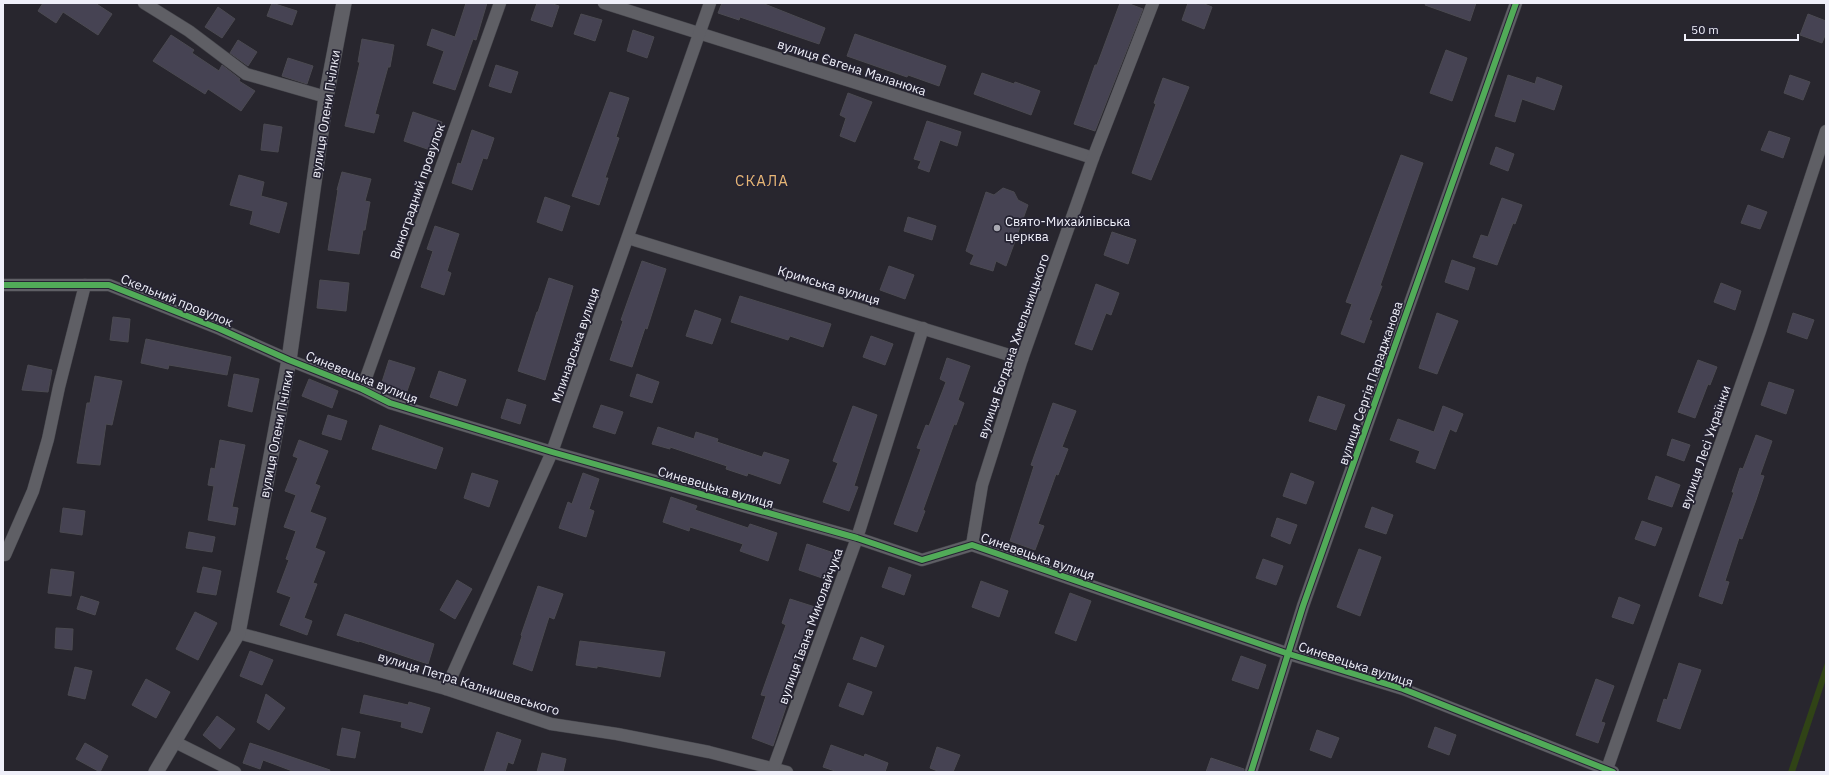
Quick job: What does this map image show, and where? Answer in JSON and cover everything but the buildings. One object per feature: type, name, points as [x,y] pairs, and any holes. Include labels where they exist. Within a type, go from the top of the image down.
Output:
[{"type":"street","points":[[144,3],[189,31],[246,74],[326,97]]},
{"type":"street","name":"вулиця Олени Пчілки","points":[[156,772],[238,633],[290,360],[326,97],[344,3]]},
{"type":"street","name":"Виноградний провулок","points":[[362,389],[500,3]]},
{"type":"street","name":"вулиця Євгена Маланюка","points":[[604,3],[1093,158]]},
{"type":"street","name":"Млинарська вулиця","points":[[446,689],[552,452],[710,3]]},
{"type":"street","name":"вулиця Богдана Хмельницького","points":[[972,545],[982,485],[1022,358],[1093,158],[1152,3]]},
{"type":"street","name":"вулиця Сергія Параджанова","points":[[1251,772],[1303,606],[1516,3]]},
{"type":"street","name":"вулиця Лесі Українки","points":[[1609,771],[1760,331],[1826,131]]},
{"type":"street","name":"Кримська вулиця","points":[[628,238],[1022,358]]},
{"type":"street","name":"Скельний провулок","points":[[3,285],[109,285],[220,329],[290,360]]},
{"type":"street","points":[[5,555],[32,491],[48,439],[59,387],[85,285]]},
{"type":"street","name":"вулиця Івана Миколайчука","points":[[773,770],[857,538],[923,328]]},
{"type":"street","name":"Синевецька вулиця","points":[[290,360],[362,389],[390,403],[552,452],[857,538],[922,560],[972,545],[1289,654],[1403,689],[1609,771]]},
{"type":"street","name":"вулиця Петра Калнишевського","points":[[238,633],[446,689],[551,724],[617,734],[709,752],[773,770],[787,772]]},
{"type":"street","points":[[175,742],[235,772]]},
{"type":"green space","points":[[1826,660],[1826,679],[1795,772],[1788,772]]},
{"type":"cycle path","points":[[1251,772],[1303,606],[1516,3]]},
{"type":"cycle path","points":[[3,285],[109,285],[220,329],[289,360],[362,389],[390,403],[552,452],[857,538],[922,560],[972,545],[1289,654],[1403,689],[1613,772]]},
{"type":"place","name":"Свято-Михайлівська церква","points":[[997,228]]},
{"type":"district","name":"СКАЛА","points":[[762,181]]}]
